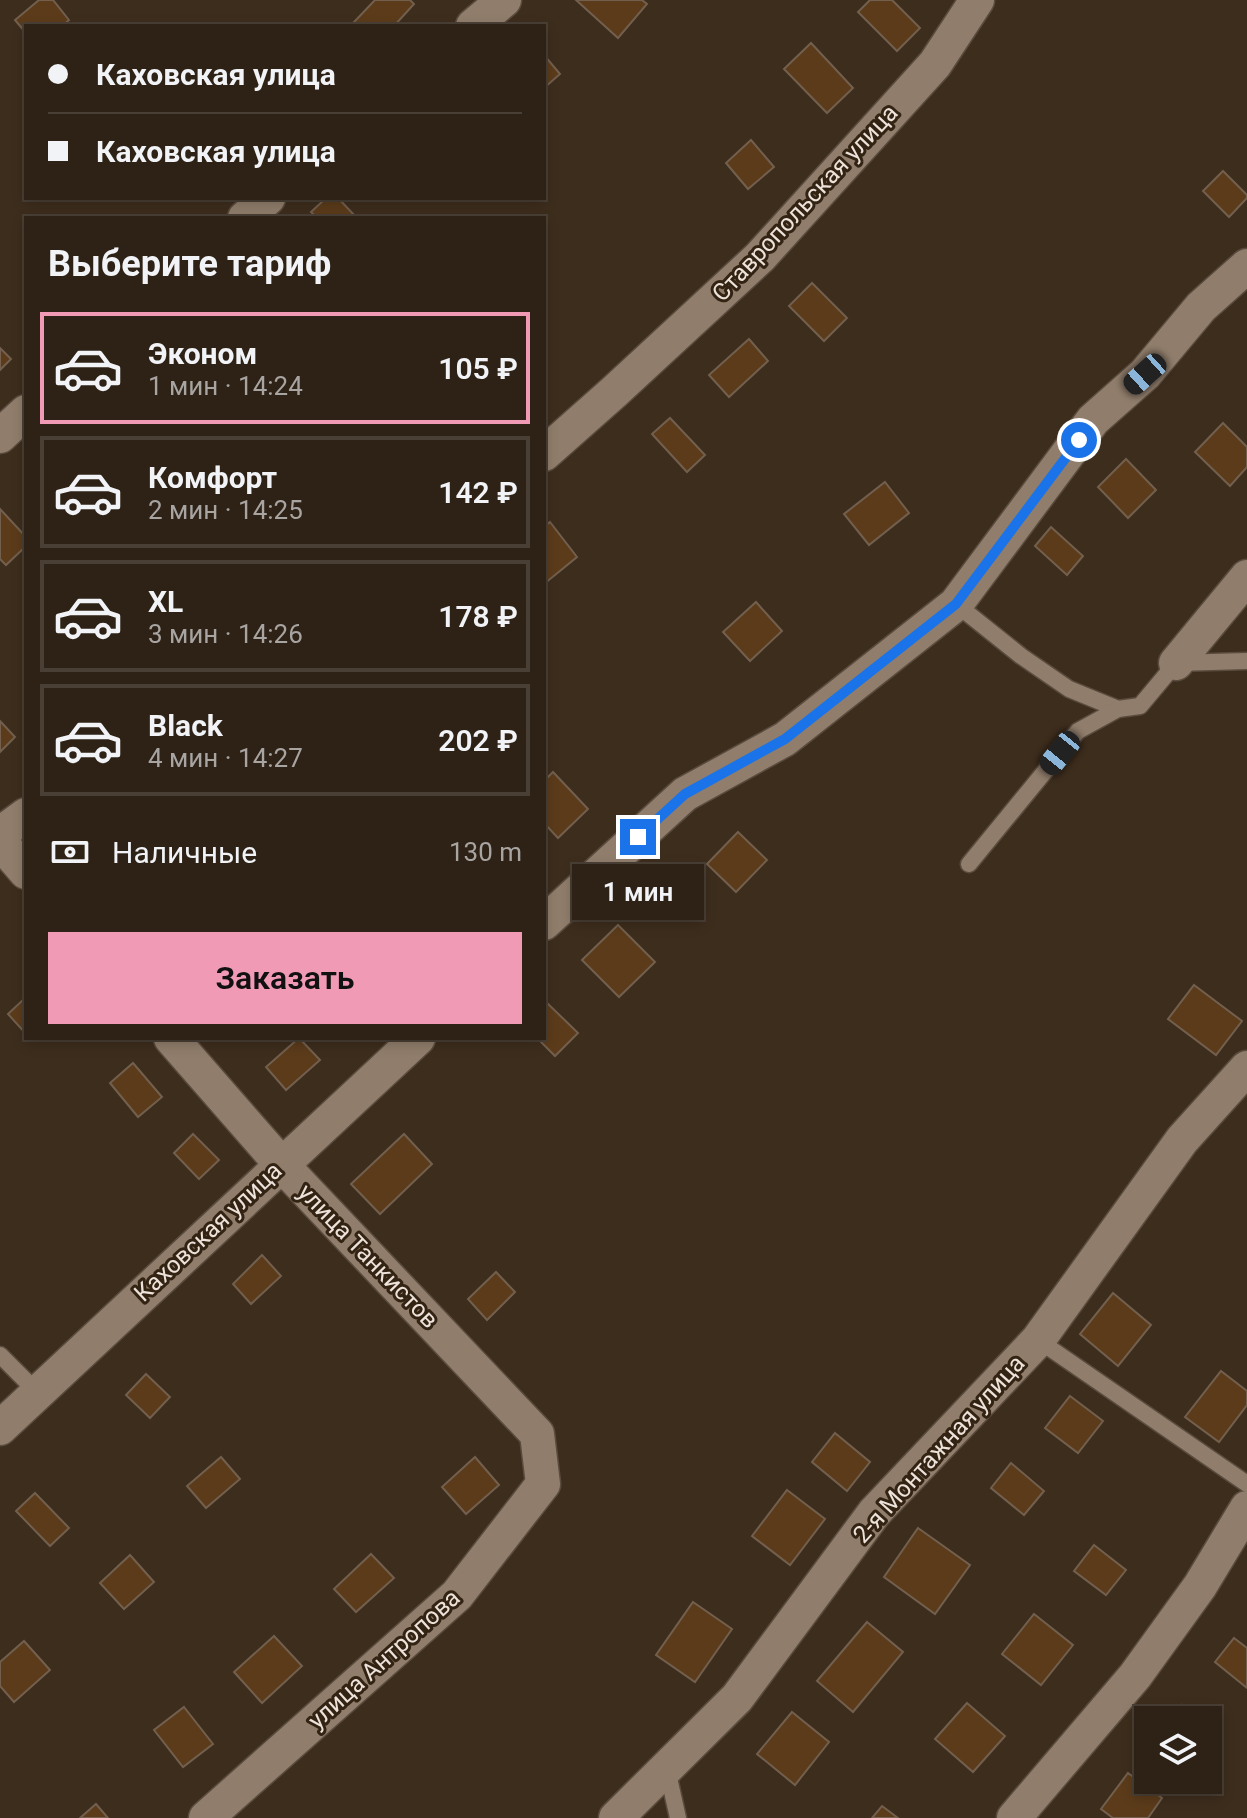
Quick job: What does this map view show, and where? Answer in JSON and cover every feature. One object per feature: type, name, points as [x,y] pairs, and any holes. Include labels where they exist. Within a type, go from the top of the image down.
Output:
[{"type":"street","points":[[475,24],[504,0]]},
{"type":"street","name":"Ставропольская улица","points":[[546,452],[760,257],[935,64],[977,0]]},
{"type":"street","points":[[247,216],[266,200]]},
{"type":"street","points":[[546,921],[685,794],[785,739],[956,604],[1093,420],[1145,374],[1201,307],[1247,266]]},
{"type":"street","points":[[0,436],[24,414]]},
{"type":"street","points":[[1176,663],[1247,577]]},
{"type":"street","points":[[0,834],[24,816]]},
{"type":"street","points":[[0,842],[24,870]]},
{"type":"street","name":"улица Танкистов","points":[[173,1040],[281,1164],[537,1434]]},
{"type":"street","name":"Каховская улица","points":[[0,1428],[416,1040]]},
{"type":"street","name":"2-я Монтажная улица","points":[[616,1818],[737,1698],[874,1513],[1038,1340],[1182,1140],[1247,1068]]},
{"type":"street","name":"улица Антропова","points":[[206,1818],[457,1595],[543,1484],[537,1434]]},
{"type":"street","points":[[1014,1818],[1135,1676],[1200,1586],[1247,1508]]},
{"type":"lane","points":[[956,604],[1021,656],[1069,689],[1118,709]]},
{"type":"lane","points":[[969,864],[1078,731],[1118,709],[1140,706],[1176,663],[1247,661]]},
{"type":"lane","points":[[1038,1340],[1247,1484]]},
{"type":"lane","points":[[0,1355],[37,1392]]},
{"type":"lane","points":[[667,1768],[678,1818]]},
{"type":"building","points":[[39,0],[53,0],[69,20],[64,24],[24,24],[24,31],[15,20]]},
{"type":"building","points":[[375,0],[410,0],[414,4],[396,24],[354,22]]},
{"type":"building","points":[[576,0],[642,0],[647,4],[618,38]]},
{"type":"building","points":[[870,0],[892,0],[920,28],[897,51],[858,12]]},
{"type":"building","points":[[811,43],[853,88],[827,113],[784,69]]},
{"type":"building","points":[[546,57],[560,74],[546,86]]},
{"type":"building","points":[[751,140],[774,167],[748,189],[726,163]]},
{"type":"building","points":[[1223,171],[1247,195],[1229,217],[1203,191]]},
{"type":"building","points":[[324,200],[340,200],[355,216],[315,216],[311,212]]},
{"type":"building","points":[[812,283],[847,318],[824,341],[789,306]]},
{"type":"building","points":[[749,339],[768,361],[729,397],[709,375]]},
{"type":"building","points":[[0,348],[11,359],[0,370]]},
{"type":"building","points":[[670,418],[705,455],[687,472],[652,434]]},
{"type":"building","points":[[1223,423],[1247,447],[1247,467],[1230,486],[1195,452]]},
{"type":"building","points":[[1126,459],[1156,490],[1128,518],[1098,487]]},
{"type":"building","points":[[885,482],[909,513],[869,545],[844,514]]},
{"type":"building","points":[[0,509],[24,535],[24,548],[6,565],[0,559]]},
{"type":"building","points":[[550,522],[577,557],[546,582],[546,525]]},
{"type":"building","points":[[1051,527],[1083,556],[1067,575],[1035,546]]},
{"type":"building","points":[[756,602],[782,631],[750,661],[723,632]]},
{"type":"building","points":[[0,721],[15,737],[0,752]]},
{"type":"building","points":[[553,772],[588,809],[558,838],[546,825],[546,779]]},
{"type":"building","points":[[738,832],[767,860],[736,892],[707,864]]},
{"type":"building","points":[[618,925],[655,962],[619,997],[582,960]]},
{"type":"building","points":[[1194,985],[1242,1021],[1216,1055],[1168,1019]]},
{"type":"building","points":[[24,999],[24,1032],[8,1014]]},
{"type":"building","points":[[546,1002],[578,1033],[555,1056],[539,1040],[546,1040]]},
{"type":"building","points":[[297,1040],[301,1040],[320,1060],[286,1090],[266,1067]]},
{"type":"building","points":[[133,1063],[162,1097],[138,1117],[110,1083]]},
{"type":"building","points":[[193,1134],[219,1160],[199,1179],[174,1153]]},
{"type":"building","points":[[404,1134],[432,1164],[380,1214],[351,1184]]},
{"type":"building","points":[[262,1255],[281,1276],[251,1304],[233,1284]]},
{"type":"building","points":[[496,1272],[515,1292],[487,1320],[468,1299]]},
{"type":"building","points":[[1113,1293],[1151,1325],[1118,1366],[1080,1334]]},
{"type":"building","points":[[1221,1371],[1247,1391],[1247,1405],[1219,1442],[1185,1417]]},
{"type":"building","points":[[146,1374],[170,1397],[150,1418],[126,1395]]},
{"type":"building","points":[[1070,1396],[1103,1421],[1078,1453],[1045,1428]]},
{"type":"building","points":[[835,1433],[870,1462],[847,1491],[812,1462]]},
{"type":"building","points":[[221,1457],[240,1479],[206,1508],[187,1486]]},
{"type":"building","points":[[475,1457],[499,1485],[466,1514],[442,1487]]},
{"type":"building","points":[[1011,1463],[1044,1491],[1024,1515],[991,1488]]},
{"type":"building","points":[[787,1490],[825,1519],[790,1565],[752,1536]]},
{"type":"building","points":[[35,1493],[69,1528],[50,1546],[16,1511]]},
{"type":"building","points":[[918,1528],[970,1565],[935,1614],[884,1577]]},
{"type":"building","points":[[1094,1545],[1126,1570],[1106,1595],[1074,1571]]},
{"type":"building","points":[[371,1554],[394,1578],[356,1612],[334,1589]]},
{"type":"building","points":[[130,1555],[154,1582],[124,1609],[100,1583]]},
{"type":"building","points":[[693,1602],[732,1629],[695,1682],[656,1655]]},
{"type":"building","points":[[1034,1614],[1073,1645],[1041,1685],[1002,1654]]},
{"type":"building","points":[[867,1622],[903,1652],[853,1712],[817,1681]]},
{"type":"building","points":[[274,1636],[302,1666],[262,1703],[234,1672]]},
{"type":"building","points":[[1234,1638],[1247,1648],[1247,1688],[1215,1662]]},
{"type":"building","points":[[24,1641],[50,1670],[14,1702],[0,1686],[0,1662]]},
{"type":"building","points":[[967,1703],[1005,1736],[973,1772],[935,1739]]},
{"type":"building","points":[[184,1707],[213,1744],[183,1767],[154,1730]]},
{"type":"building","points":[[792,1712],[829,1742],[795,1785],[757,1754]]},
{"type":"building","points":[[1128,1773],[1134,1777],[1134,1794],[1157,1794],[1162,1798],[1148,1818],[1113,1818],[1101,1809]]},
{"type":"building","points":[[96,1804],[108,1818],[80,1818]]},
{"type":"building","points":[[882,1806],[898,1818],[872,1818]]},
{"type":"route","points":[[638,837],[685,794],[785,739],[956,604],[1079,440]]}]
